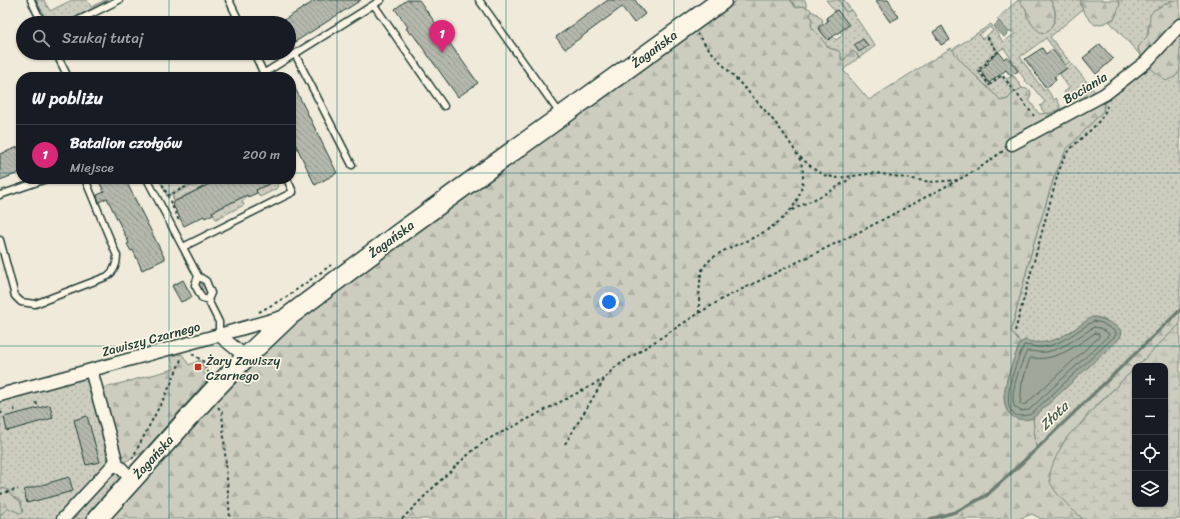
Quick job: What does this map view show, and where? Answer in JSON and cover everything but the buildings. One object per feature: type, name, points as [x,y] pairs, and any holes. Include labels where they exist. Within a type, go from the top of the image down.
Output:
[{"type":"main road","name":"Żagańska","points":[[97,519],[132,480],[210,386],[246,357],[289,316],[389,240],[722,0]]},
{"type":"street","name":"Bociania","points":[[1012,144],[1110,91],[1146,62],[1180,25]]},
{"type":"street","name":"Zawiszy Czarnego","points":[[0,395],[289,316]]},
{"type":"street","name":"Zawiszy Czarnego","points":[[219,335],[246,357]]},
{"type":"street","name":"Zawiszy Czarnego","points":[[91,370],[116,460],[113,465]]},
{"type":"street","points":[[63,519],[113,465],[120,467],[132,480]]},
{"type":"lane","points":[[31,0],[39,16]]},
{"type":"lane","points":[[87,16],[120,0]]},
{"type":"lane","points":[[229,0],[237,16]]},
{"type":"lane","points":[[296,53],[381,0]]},
{"type":"lane","points":[[479,0],[562,116]]},
{"type":"lane","points":[[374,5],[444,106]]},
{"type":"lane","points":[[296,56],[352,165]]},
{"type":"lane","points":[[60,60],[66,72]]},
{"type":"lane","points":[[256,60],[260,72]]},
{"type":"lane","points":[[267,72],[286,60]]},
{"type":"lane","points":[[0,195],[32,184]]},
{"type":"lane","points":[[0,240],[15,296],[24,303],[35,304],[108,276],[113,272],[116,265],[116,256],[87,184]]},
{"type":"lane","points":[[151,184],[198,276],[206,281],[211,293],[208,300]]},
{"type":"lane","points":[[183,247],[293,192],[289,184]]},
{"type":"lane","points":[[198,276],[195,284],[202,298],[208,300],[219,322],[219,335]]},
{"type":"path","points":[[690,23],[707,47],[766,111],[799,157],[814,169],[826,176],[838,178],[875,173],[931,182],[958,180]]},
{"type":"path","points":[[987,36],[998,52],[986,61],[987,63],[978,69],[989,85],[1002,75],[1034,116]]},
{"type":"path","points":[[1015,331],[1059,170],[1064,158],[1070,150],[1099,121],[1106,108],[1110,91]]},
{"type":"path","points":[[565,444],[605,378],[614,368],[724,298],[867,228],[958,180],[978,169],[1012,144]]},
{"type":"path","points":[[699,313],[702,269],[725,249],[770,228],[795,206],[802,187],[803,178],[799,157]]},
{"type":"path","points":[[789,212],[831,191],[852,177]]},
{"type":"path","points":[[162,184],[180,222]]},
{"type":"path","points":[[167,196],[191,184]]},
{"type":"path","points":[[137,457],[130,461],[170,386],[184,352]]},
{"type":"path","points":[[192,353],[203,361],[209,374],[210,386],[222,412],[230,519]]},
{"type":"path","points":[[402,519],[443,478],[476,448],[494,435],[505,431],[605,378]]},
{"type":"path","points":[[36,402],[38,407]]},
{"type":"path","points":[[14,408],[15,413]]},
{"type":"path","points":[[0,414],[4,411]]},
{"type":"path","points":[[0,494],[18,489]]},
{"type":"green space","points":[[36,0],[44,0],[50,11],[72,0],[87,0],[91,7],[108,0],[77,16],[44,16]]},
{"type":"green space","points":[[737,0],[790,0],[796,8],[802,6],[810,9],[812,28],[829,48],[839,51],[841,60],[844,60],[852,51],[857,54],[858,58],[843,70],[869,100],[951,48],[966,66],[998,97],[1000,101],[1008,99],[1012,94],[1022,88],[1030,90],[1031,94],[1029,100],[1039,114],[1052,113],[1069,105],[1105,94],[1103,111],[1066,150],[1054,177],[1034,242],[1011,331],[1020,343],[1007,381],[1004,402],[1007,410],[1015,418],[1022,420],[1033,418],[1036,448],[986,494],[955,511],[927,519],[108,519],[220,395],[300,316]]},
{"type":"green space","points":[[790,0],[805,0],[807,8],[802,6],[797,8]]},
{"type":"green space","points":[[826,0],[839,0],[844,10],[847,12],[851,10],[875,46],[859,58],[857,54],[852,51],[844,60],[841,60],[841,56],[837,50],[829,48],[811,27],[811,11],[823,20],[818,27],[828,40],[833,37],[836,40],[843,35],[840,31],[849,25],[837,10],[835,11]]},
{"type":"green space","points":[[839,0],[844,0],[851,10],[847,12],[845,11]]},
{"type":"green space","points":[[1018,0],[1046,33],[1052,25],[1055,17],[1055,9],[1050,0],[1081,0],[1081,6],[1083,9],[1050,37],[1070,62],[1066,65],[1046,38],[1020,57],[1044,91],[1047,89],[1054,100],[1056,98],[1060,105],[1060,108],[1052,113],[1045,114],[1040,106],[1045,102],[1031,85],[1027,83],[1004,48],[998,51],[987,35],[993,31],[990,27],[979,35],[982,39],[986,36],[997,52],[985,60],[986,63],[977,70],[989,86],[1001,76],[1014,93],[1008,99],[1000,101],[952,50],[991,24],[1003,42],[1015,34],[1012,31],[1009,32],[997,19]]},
{"type":"green space","points":[[1019,0],[1050,0],[1053,4],[1055,17],[1052,25],[1046,33],[1040,32],[1034,27],[1027,16],[1026,9]]},
{"type":"green space","points":[[1081,0],[1117,0],[1120,4],[1115,18],[1105,23],[1095,25],[1087,17],[1083,10]]},
{"type":"green space","points":[[1117,0],[1173,0],[1155,10],[1148,27],[1148,35],[1139,52],[1142,57],[1109,21],[1113,20],[1120,4]]},
{"type":"green space","points":[[1173,0],[1180,0],[1180,22],[1145,58],[1142,57],[1138,49],[1148,35],[1150,15],[1154,10]]},
{"type":"green space","points":[[1180,32],[1180,309],[1036,448],[1033,418],[1120,338],[1121,334],[1120,329],[1103,319],[1096,317],[1092,317],[1059,338],[1045,343],[1036,343],[1025,340],[1020,343],[1011,331],[1034,242],[1054,177],[1066,150],[1103,111],[1105,98]]},
{"type":"green space","points":[[1180,32],[1180,70],[1176,76],[1166,81],[1148,66]]},
{"type":"green space","points":[[1072,64],[1096,93],[1083,99],[1076,100],[1064,92],[1069,88],[1060,74]]},
{"type":"green space","points":[[1014,76],[1022,88],[1016,92],[1006,79]]},
{"type":"green space","points":[[161,184],[191,184],[167,196]]},
{"type":"green space","points":[[200,184],[209,184],[174,201],[172,195],[191,186],[194,187]]},
{"type":"green space","points":[[269,184],[278,185],[276,189],[260,197],[256,190]]},
{"type":"green space","points":[[247,195],[248,197],[242,201],[244,205],[216,219],[212,212]]},
{"type":"green space","points":[[199,280],[207,292],[207,297],[199,285]]},
{"type":"green space","points":[[1180,312],[1180,324],[1140,363],[1132,363],[1132,371],[1088,414],[1063,443],[1050,481],[1064,501],[1083,519],[1041,519],[1032,514],[1019,519],[935,519],[956,513],[987,497]]},
{"type":"green space","points":[[1180,324],[1180,519],[1083,519],[1064,501],[1051,485],[1050,475],[1053,463],[1070,434],[1132,371],[1132,507],[1168,507],[1168,363],[1140,363]]},
{"type":"green space","points":[[169,342],[170,344],[0,390],[0,388]]},
{"type":"green space","points":[[172,353],[173,356],[182,354],[189,365],[200,360],[205,369],[203,371],[205,375],[207,374],[207,380],[143,452],[120,464],[100,389],[174,369],[170,354]]},
{"type":"green space","points":[[85,377],[88,379],[97,409],[108,462],[57,519],[0,519],[0,400]]},
{"type":"green space","points":[[115,471],[125,478],[91,519],[68,519]]},
{"type":"green space","points":[[0,488],[7,489],[12,496],[20,501],[23,512],[20,513],[8,508],[0,515]]},
{"type":"water","points":[[999,21],[1009,32],[1004,37],[994,26]]},
{"type":"water","points":[[1092,317],[1104,320],[1120,329],[1122,332],[1120,338],[1033,418],[1022,420],[1012,416],[1007,410],[1004,402],[1005,392],[1010,370],[1020,343],[1025,340],[1044,342],[1053,340],[1069,333]]},
{"type":"waterway","name":"Złota","points":[[930,519],[955,512],[987,495],[1180,310]]},
{"type":"place","name":"Batalion czołgów","points":[[442,53]]},
{"type":"place","name":"Żary Zawiszy Czarnego","points":[[198,367]]}]
